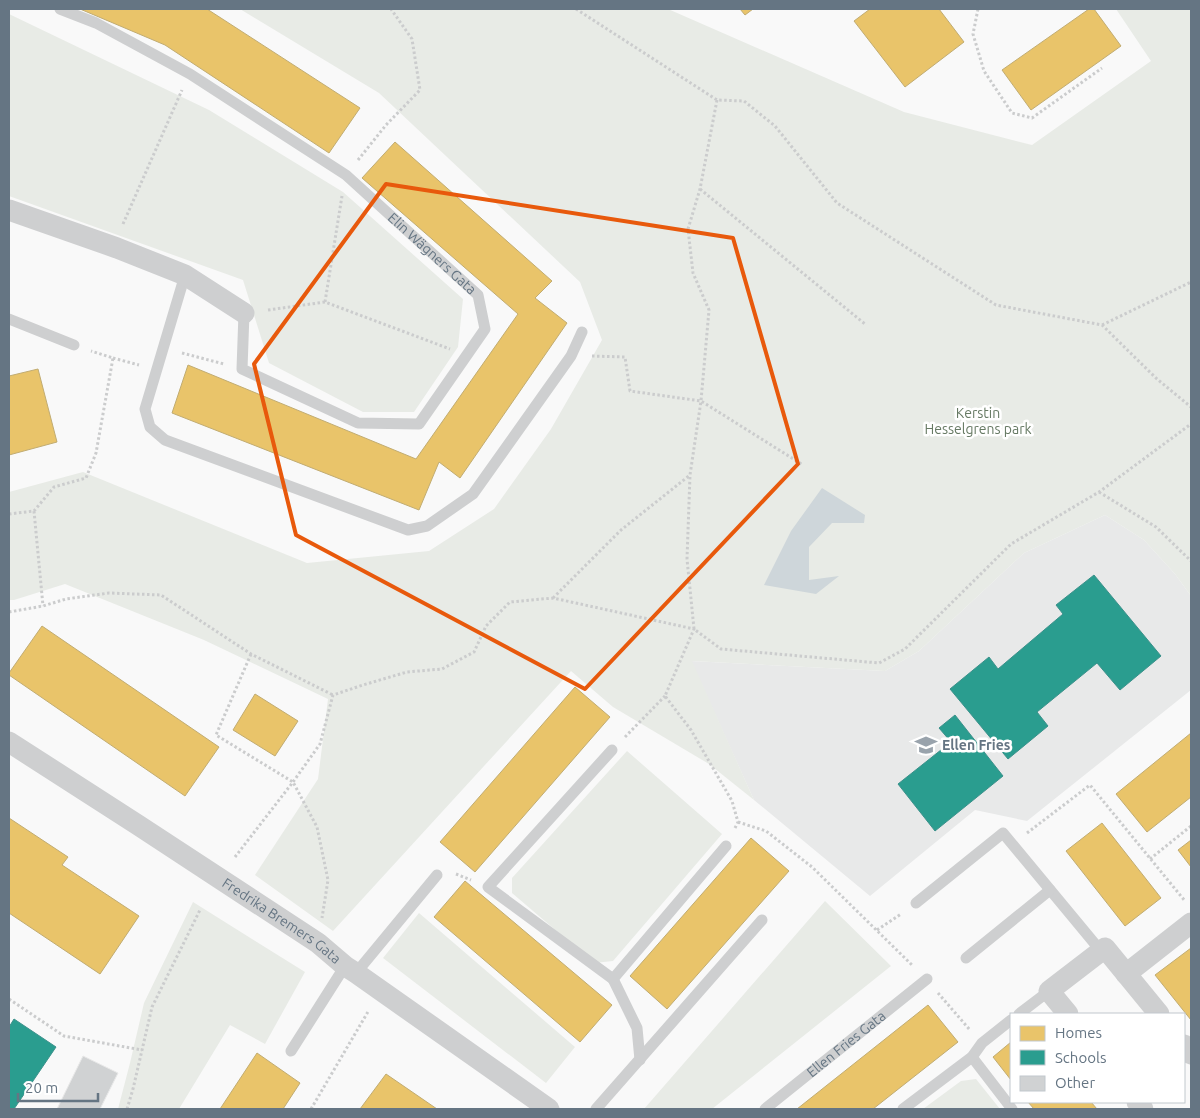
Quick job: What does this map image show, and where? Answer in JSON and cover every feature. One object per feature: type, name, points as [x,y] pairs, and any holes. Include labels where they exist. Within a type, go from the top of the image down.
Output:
[{"type":"street","points":[[9,210],[117,248],[185,275],[244,313]]},
{"type":"street","name":"Fredrika Bremers Gata","points":[[9,742],[318,943],[350,969],[549,1109]]},
{"type":"street","points":[[1126,974],[1191,923]]},
{"type":"street","points":[[1067,1013],[1049,991],[1105,948],[1158,1013]]},
{"type":"lane","name":"Elin Wägners Gata","points":[[60,9],[96,22],[190,74],[346,175],[478,295],[485,329],[419,424],[358,423],[242,369]]},
{"type":"lane","points":[[185,275],[145,409],[150,427],[165,440],[408,530],[427,526],[473,494],[571,356],[582,332]]},
{"type":"lane","points":[[242,369],[244,313]]},
{"type":"lane","points":[[9,319],[74,345]]},
{"type":"lane","points":[[612,750],[488,887],[612,979],[637,1028],[640,1060]]},
{"type":"lane","points":[[916,903],[1004,833],[1100,950]]},
{"type":"lane","points":[[612,979],[726,846]]},
{"type":"lane","points":[[291,1051],[350,969],[437,875]]},
{"type":"lane","points":[[966,958],[1050,890]]},
{"type":"lane","points":[[596,1109],[762,920]]},
{"type":"lane","name":"Ellen Fries Gata","points":[[764,1109],[927,979]]},
{"type":"lane","points":[[1020,1013],[1049,991]]},
{"type":"lane","points":[[902,1109],[972,1057],[982,1043],[1010,1021]]},
{"type":"lane","points":[[972,1057],[1012,1109]]},
{"type":"path","points":[[325,302],[346,175],[386,125],[420,90],[412,39],[391,9]]},
{"type":"path","points":[[576,9],[716,100],[744,102],[775,126],[837,203],[996,305],[1102,325],[1157,379],[1191,407]]},
{"type":"path","points":[[978,9],[973,34],[984,71],[1012,113],[1032,118],[1102,68]]},
{"type":"path","points":[[123,222],[190,74]]},
{"type":"path","points":[[612,750],[664,696],[694,629],[687,559],[690,475],[701,401],[709,310],[692,273],[688,229],[700,189],[716,100]]},
{"type":"path","points":[[700,189],[865,324]]},
{"type":"path","points":[[1102,325],[1191,282]]},
{"type":"path","points":[[244,313],[325,302],[466,356]]},
{"type":"path","points":[[74,345],[157,370]]},
{"type":"path","points":[[163,348],[242,369]]},
{"type":"path","points":[[571,356],[626,358],[630,391],[701,401],[803,465]]},
{"type":"path","points":[[9,514],[34,511],[54,487],[86,478],[96,453],[113,358]]},
{"type":"path","points":[[9,612],[43,606],[66,599],[109,594],[161,595],[251,654],[333,695],[407,672],[442,669],[474,652],[486,626],[510,602],[553,598],[694,629],[721,649],[879,663],[905,649],[1011,544],[1099,492],[1191,424]]},
{"type":"path","points":[[553,598],[621,530],[690,475]]},
{"type":"path","points":[[1099,492],[1156,528],[1191,561]]},
{"type":"path","points":[[34,511],[43,606]]},
{"type":"path","points":[[251,654],[216,735],[293,782],[317,827],[328,880],[318,943]]},
{"type":"path","points":[[236,857],[320,744],[333,695]]},
{"type":"path","points":[[664,696],[691,730],[732,801],[738,822],[726,846]]},
{"type":"path","points":[[1013,844],[1090,785],[1185,902]]},
{"type":"path","points":[[738,822],[766,831],[812,867],[927,979],[982,1043]]},
{"type":"path","points":[[1150,859],[1191,826]]},
{"type":"path","points":[[437,875],[458,874],[488,887]]},
{"type":"path","points":[[877,930],[916,903]]},
{"type":"path","points":[[127,1109],[152,1007],[200,910]]},
{"type":"path","points":[[311,1109],[380,990]]},
{"type":"path","points":[[9,999],[64,1036],[142,1050]]},
{"type":"highlighted area","points":[[386,184],[733,238],[798,464],[585,689],[296,535],[254,364]]},
{"type":"shaded area","points":[[822,488],[865,515],[864,523],[832,523],[809,547],[809,580],[839,576],[816,594],[764,585],[791,531]]},
{"type":"shaded area","name":"Ellen Fries","points":[[1105,515],[1144,540],[1175,574],[1191,596],[1191,690],[1027,821],[975,810],[870,896],[754,800],[691,661],[885,671],[919,651],[1024,553]]},
{"type":"green space","name":"Kerstin Hesselgrens park","points":[[240,9],[668,9],[904,112],[1032,145],[1151,61],[1116,9],[1191,9],[1191,596],[1175,574],[1144,540],[1105,515],[1024,553],[919,651],[885,671],[692,661],[754,800],[709,764],[613,707],[571,671],[333,931],[255,875],[318,779],[328,699],[204,640],[65,584],[9,600],[9,492],[83,472],[307,563],[429,551],[494,509],[551,429],[602,340],[580,282],[379,93]]},
{"type":"green space","points":[[9,14],[209,110],[343,192],[463,299],[458,347],[414,412],[363,412],[269,363],[243,280],[9,196]]},
{"type":"green space","points":[[627,751],[722,834],[613,961],[594,963],[512,893],[512,878]]},
{"type":"green space","points":[[825,901],[891,966],[712,1109],[644,1109]]},
{"type":"green space","points":[[193,902],[305,972],[265,1044],[230,1025],[179,1109],[118,1109],[144,1003]]},
{"type":"green space","points":[[419,913],[575,1047],[546,1083],[383,958]]},
{"type":"green space","points":[[976,1079],[1000,1109],[923,1109],[961,1081]]},
{"type":"building: Homes","points":[[80,9],[207,9],[360,108],[329,153],[165,45]]},
{"type":"building: Homes","points":[[740,9],[753,9],[745,15]]},
{"type":"building: Homes","points":[[870,9],[939,9],[964,42],[905,87],[854,21]]},
{"type":"building: Homes","points":[[1089,9],[1094,9],[1121,46],[1031,110],[1002,70]]},
{"type":"building: Homes","points":[[395,142],[552,281],[535,298],[567,323],[460,478],[439,462],[419,510],[172,413],[188,365],[416,459],[518,314],[362,178]]},
{"type":"building: Homes","points":[[38,369],[57,442],[9,455],[9,376]]},
{"type":"building: Homes","points":[[42,626],[219,747],[185,796],[9,675]]},
{"type":"building: Homes","points":[[575,687],[610,717],[475,872],[440,842]]},
{"type":"building: Homes","points":[[255,694],[298,721],[275,756],[233,730]]},
{"type":"building: Homes","points":[[1191,733],[1191,797],[1147,832],[1116,794]]},
{"type":"building: Homes","points":[[9,818],[68,857],[62,865],[139,916],[100,974],[9,913]]},
{"type":"building: Homes","points":[[1102,823],[1161,898],[1125,926],[1066,851]]},
{"type":"building: Homes","points":[[751,838],[789,871],[667,1009],[630,976]]},
{"type":"building: Homes","points":[[1191,840],[1191,867],[1178,850]]},
{"type":"building: Homes","points":[[465,881],[612,1005],[580,1042],[434,917]]},
{"type":"building: Homes","points":[[1191,948],[1191,1020],[1155,975]]},
{"type":"building: Homes","points":[[928,1005],[958,1042],[873,1109],[797,1109]]},
{"type":"building: Homes","points":[[1010,1043],[1010,1079],[993,1057]]},
{"type":"building: Homes","points":[[257,1053],[300,1083],[283,1109],[220,1109]]},
{"type":"building: Homes","points":[[386,1074],[437,1109],[360,1109]]},
{"type":"building: Homes","points":[[1029,1103],[1092,1103],[1097,1109],[1034,1109]]},
{"type":"building: Schools","points":[[1094,575],[1161,656],[1120,690],[1097,663],[1037,712],[1048,726],[1008,759],[950,689],[989,657],[998,669],[1063,614],[1056,605]]},
{"type":"building: Schools","points":[[955,715],[1003,776],[935,831],[898,784],[951,742],[939,728]]},
{"type":"building: Schools","points":[[14,1019],[56,1047],[14,1109],[9,1109],[9,1027]]},
{"type":"building: Other","points":[[83,1056],[118,1073],[100,1109],[57,1109]]},
{"type":"place","name":"Ellen Fries","points":[[926,745]]}]
